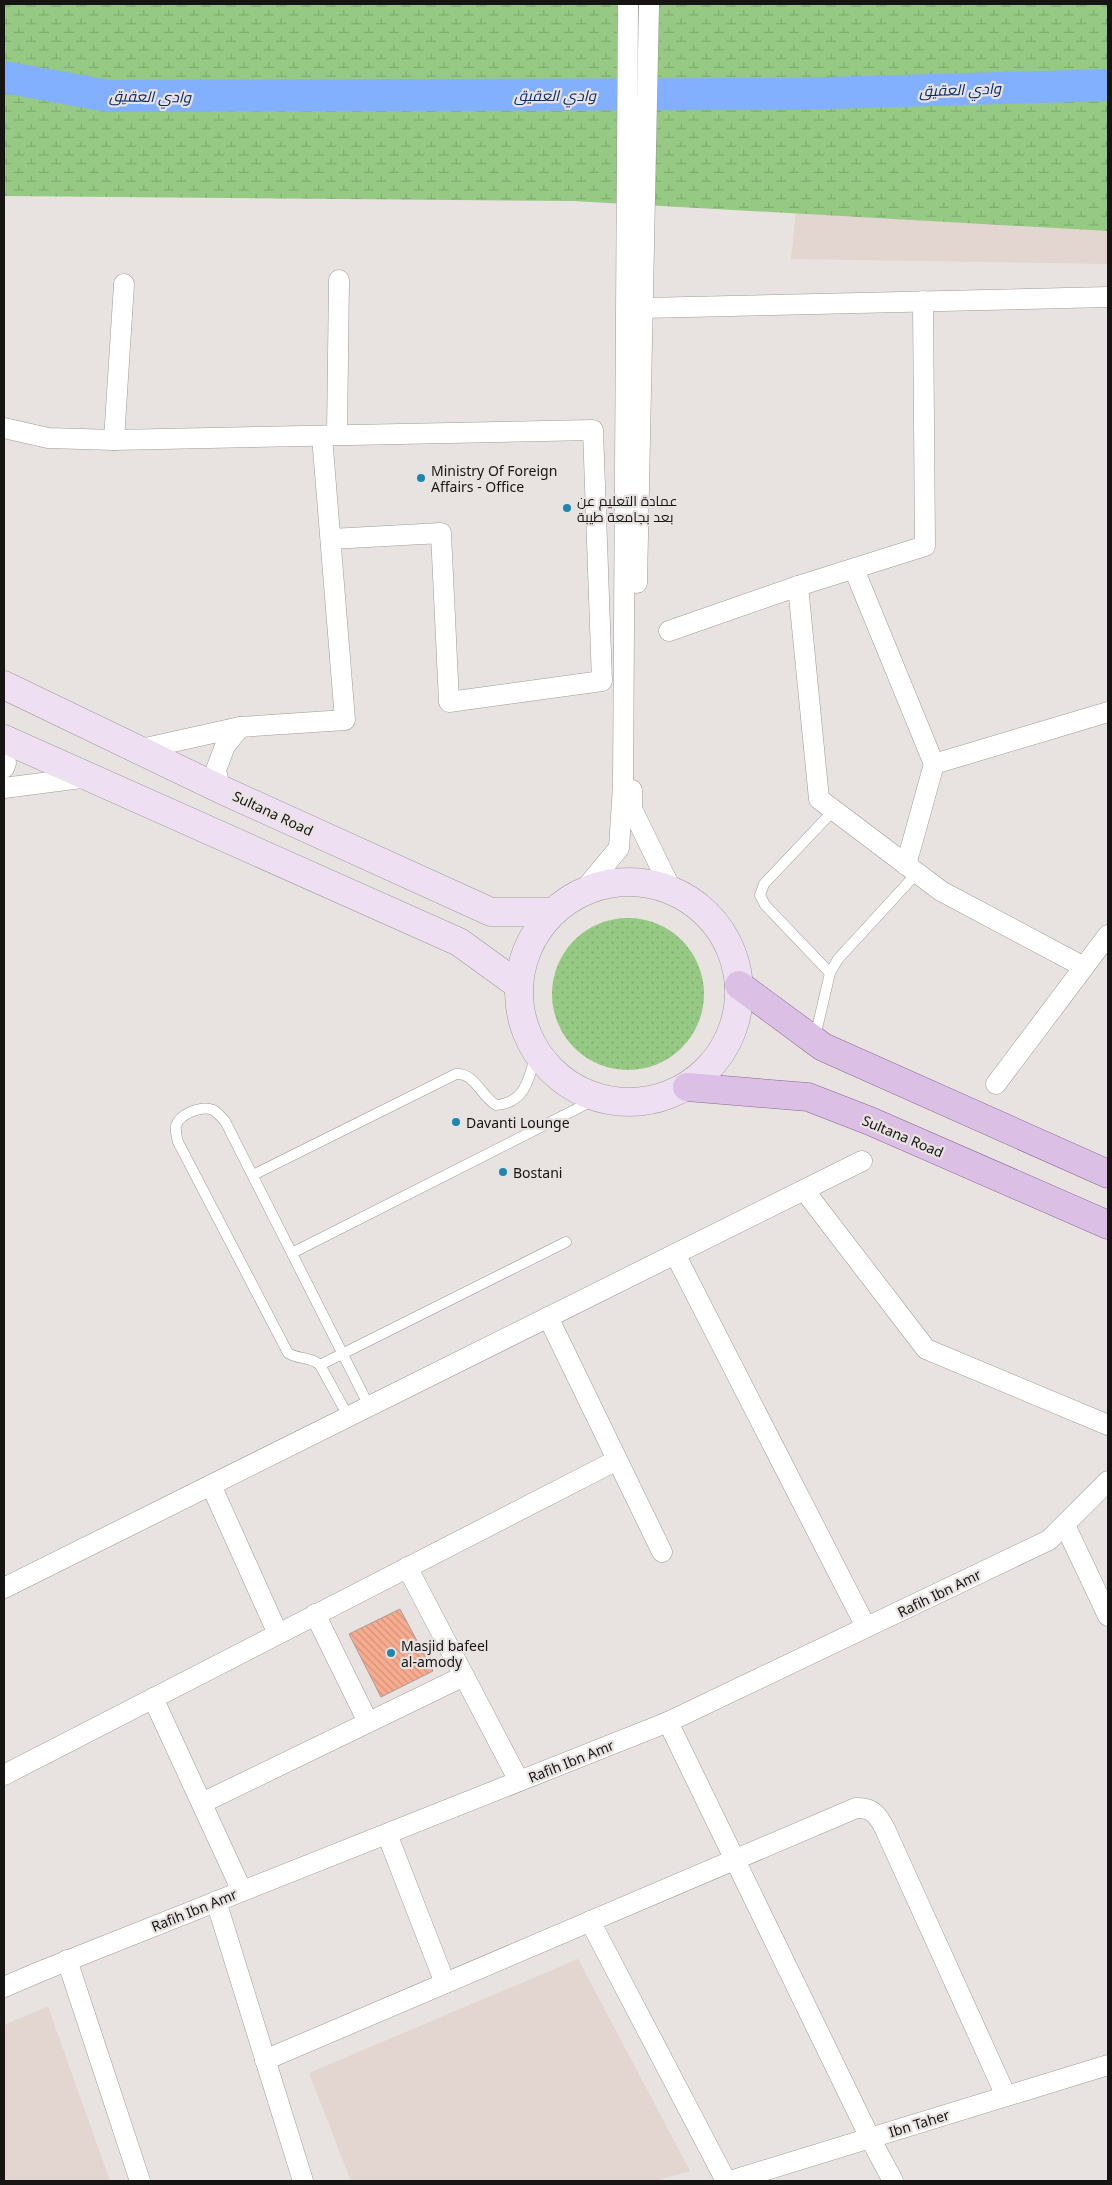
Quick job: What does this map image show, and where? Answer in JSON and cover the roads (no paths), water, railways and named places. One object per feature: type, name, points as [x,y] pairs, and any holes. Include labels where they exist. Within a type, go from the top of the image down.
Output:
[{"type":"main road","name":"Sultana Road","points":[[4,685],[141,749],[220,789],[490,912],[550,912]]},
{"type":"main road","points":[[4,739],[459,942],[517,984]]},
{"type":"main road","points":[[628,880],[671,889],[698,905],[719,928],[733,955],[740,985],[734,1027],[716,1061],[687,1087],[651,1102],[614,1103],[580,1093],[554,1075],[524,1030],[517,984],[528,943],[550,912],[585,889],[628,880]]},
{"type":"main road","points":[[740,985],[823,1047],[1108,1174]]},
{"type":"main road","name":"Sultana Road","points":[[687,1087],[808,1097],[870,1121],[1108,1225]]},
{"type":"street","points":[[628,4],[636,242],[644,308],[632,809],[671,889]]},
{"type":"street","points":[[585,889],[619,848],[620,839],[623,785],[636,242],[649,4]]},
{"type":"street","points":[[141,749],[240,727],[345,720],[330,539],[330,436],[340,280]]},
{"type":"street","points":[[114,440],[124,284]]},
{"type":"street","points":[[644,308],[1108,298]]},
{"type":"street","points":[[670,631],[798,586],[925,546],[923,301]]},
{"type":"street","points":[[4,428],[48,438],[114,440],[593,430],[602,681],[449,702],[441,533],[330,539]]},
{"type":"street","points":[[854,569],[934,764],[911,869]]},
{"type":"street","points":[[798,586],[819,799],[941,891],[1084,967]]},
{"type":"street","points":[[934,764],[1108,712]]},
{"type":"street","points":[[220,789],[216,770],[225,746],[240,727]]},
{"type":"street","points":[[4,754],[6,763],[4,768]]},
{"type":"street","points":[[4,788],[89,777]]},
{"type":"street","points":[[996,1084],[1084,967],[1106,943]]},
{"type":"street","points":[[4,1588],[862,1161]]},
{"type":"street","points":[[804,1190],[926,1350],[1108,1425]]},
{"type":"street","points":[[675,1254],[866,1627]]},
{"type":"street","points":[[548,1317],[662,1552]]},
{"type":"street","points":[[4,1775],[616,1460]]},
{"type":"street","name":"Rafih Ibn Amr","points":[[4,1987],[67,1960],[668,1722],[1049,1540],[1108,1481]]},
{"type":"street","points":[[211,1485],[278,1634]]},
{"type":"street","points":[[1064,1525],[1108,1616]]},
{"type":"street","points":[[407,1567],[519,1781]]},
{"type":"street","points":[[315,1614],[368,1722]]},
{"type":"street","points":[[202,1803],[464,1676]]},
{"type":"street","points":[[153,1698],[242,1891]]},
{"type":"street","points":[[668,1722],[870,2138],[893,2181]]},
{"type":"street","points":[[265,2060],[856,1808],[865,1808],[873,1811],[885,1829],[1006,2096]]},
{"type":"street","points":[[386,1834],[445,1983]]},
{"type":"street","points":[[216,1901],[303,2181]]},
{"type":"street","points":[[590,1921],[726,2181]]},
{"type":"street","points":[[67,1960],[140,2181]]},
{"type":"street","name":"Ibn Taher","points":[[730,2181],[1108,2065]]},
{"type":"lane","points":[[830,973],[765,905],[760,895],[764,884],[834,810]]},
{"type":"lane","points":[[814,1040],[830,973],[838,959],[911,869]]},
{"type":"lane","points":[[253,1175],[456,1074],[462,1074],[471,1078],[488,1100],[496,1105],[512,1102],[521,1094],[530,1075],[537,1049]]},
{"type":"lane","points":[[292,1254],[598,1098]]},
{"type":"lane","points":[[348,1416],[320,1365],[314,1359],[296,1358],[288,1353],[178,1142],[176,1126],[182,1117],[199,1109],[212,1109],[225,1120],[369,1406]]},
{"type":"lane","points":[[320,1365],[566,1242]]},
{"type":"waterway","name":"وادي العقيق","points":[[4,77],[108,96],[796,94],[1108,85]]},
{"type":"place","name":"Ministry Of Foreign Affairs - Office","points":[[421,478]]},
{"type":"place","name":"عمادة التعليم عن بعد بجامعة طيبة","points":[[567,508]]},
{"type":"place","name":"Davanti Lounge","points":[[456,1122]]},
{"type":"place","name":"Bostani","points":[[503,1172]]},
{"type":"place","name":"Masjid bafeel al-amody","points":[[391,1653]]}]
